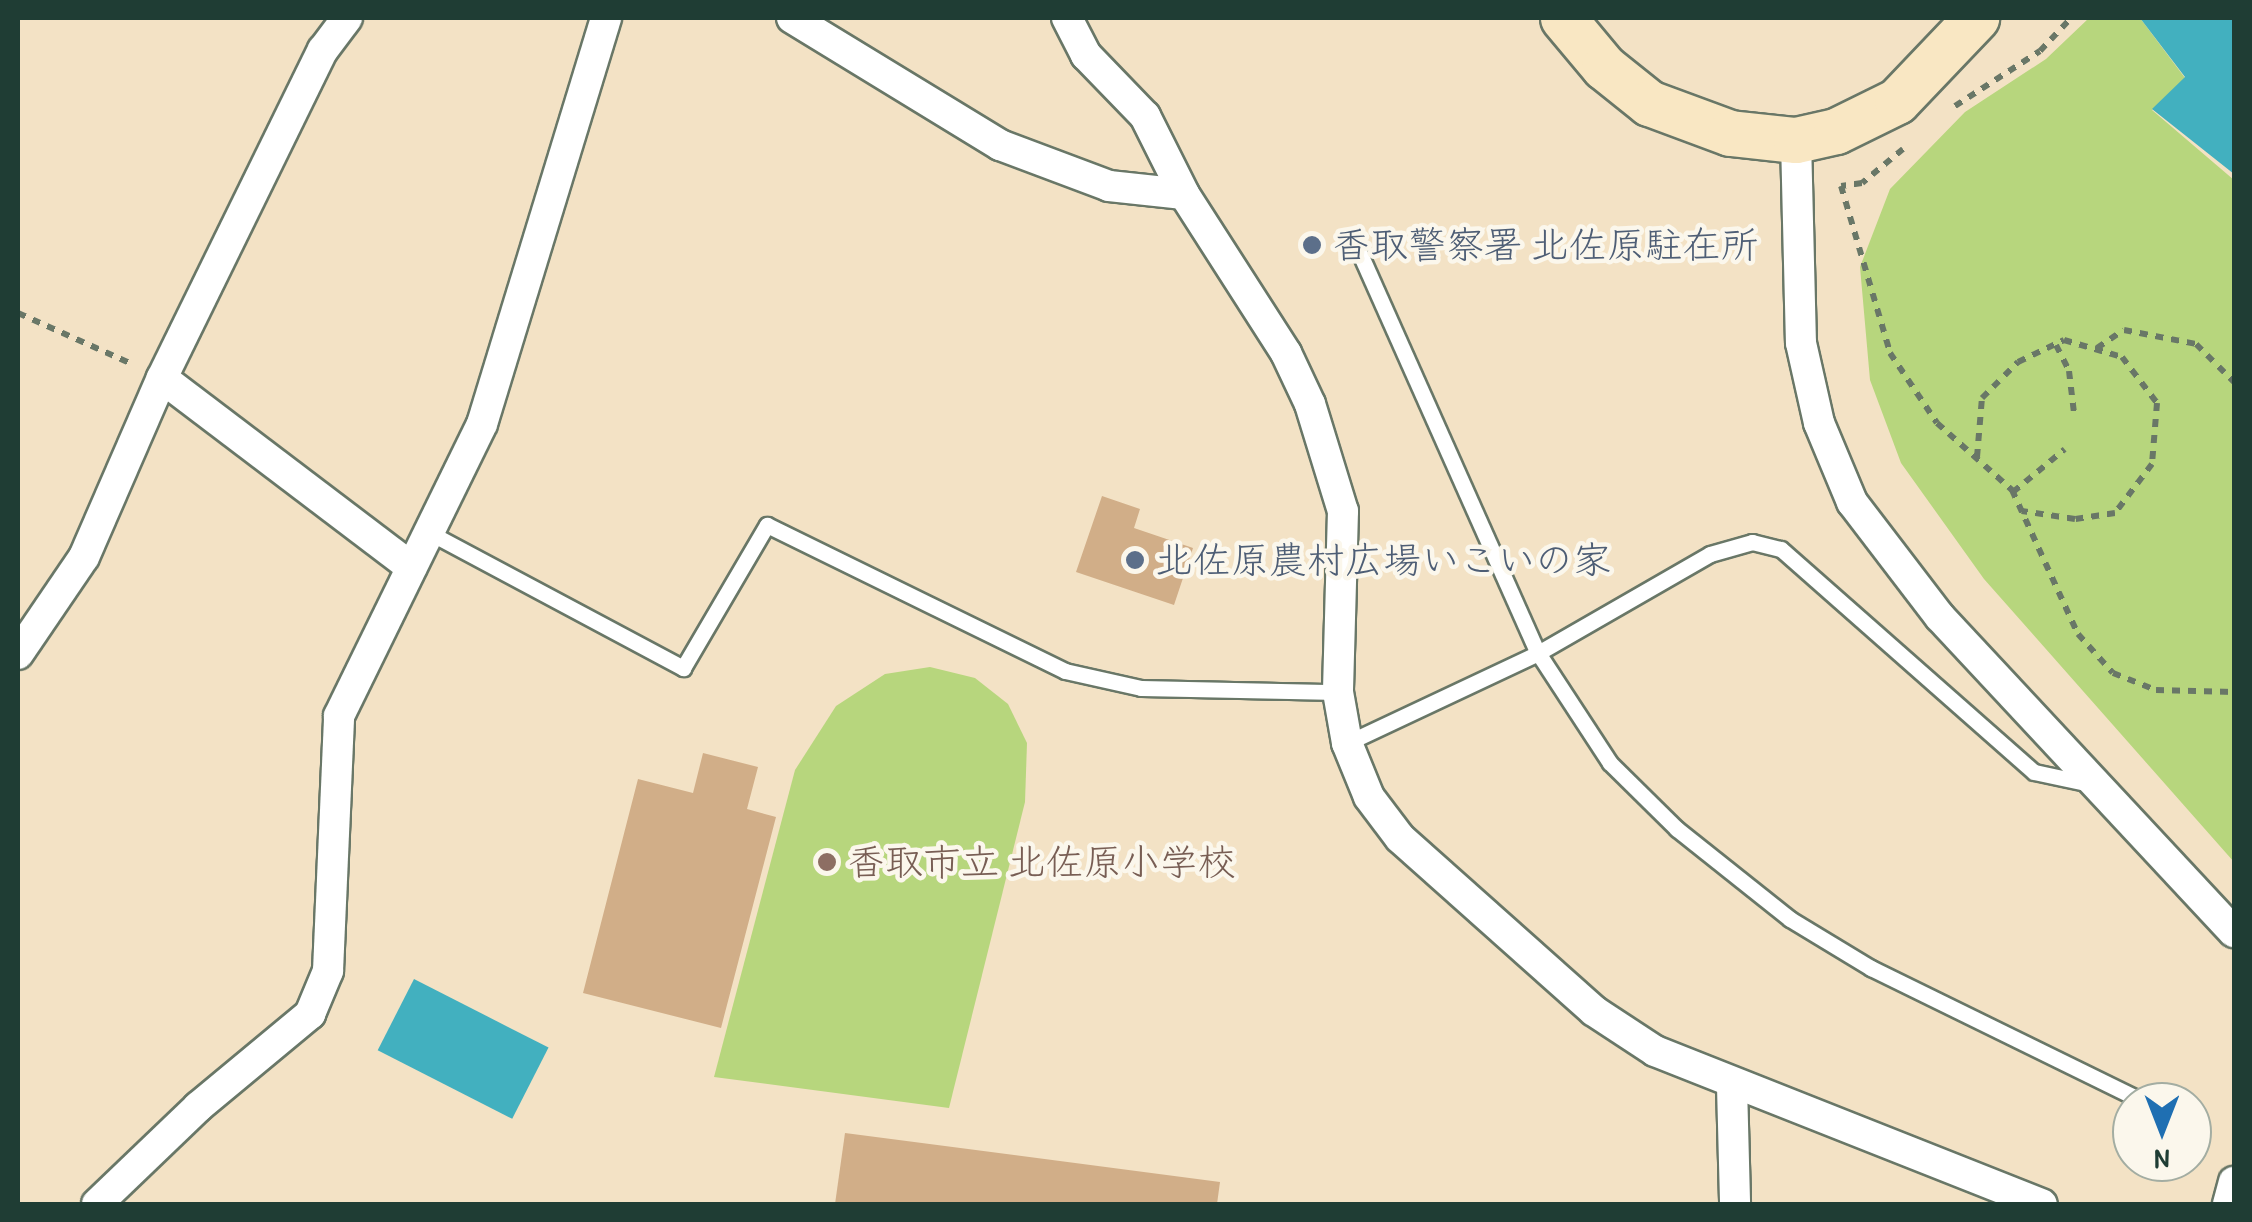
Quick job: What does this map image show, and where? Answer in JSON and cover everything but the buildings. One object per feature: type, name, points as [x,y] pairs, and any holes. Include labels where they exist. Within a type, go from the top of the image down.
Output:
[{"type":"main road","points":[[1563,18],[1604,67],[1649,102],[1730,133],[1796,140],[1836,131],[1897,101],[1976,18]]},
{"type":"street","points":[[18,654],[84,557],[162,378],[324,50],[347,18]]},
{"type":"street","points":[[96,1204],[198,1107],[310,1014],[328,971],[340,716],[411,568],[432,534],[482,424],[606,18]]},
{"type":"street","points":[[792,18],[1000,145],[1109,186],[1184,194]]},
{"type":"street","points":[[1067,18],[1086,54],[1145,116],[1184,194],[1286,352],[1328,452],[1343,511],[1338,692],[1346,743],[1369,796],[1400,838],[1594,1012],[1656,1050],[1732,1086],[2042,1204]]},
{"type":"street","points":[[1796,140],[1800,343],[1819,423],[1852,502],[1940,617],[2234,932]]},
{"type":"street","points":[[162,378],[411,568]]},
{"type":"street","points":[[1732,1086],[1734,1204]]},
{"type":"street","points":[[2228,1204],[2234,1182]]},
{"type":"lane","points":[[1353,238],[1538,652],[1610,764],[1677,829],[1790,919],[1871,968],[2112,1085]]},
{"type":"lane","points":[[432,534],[683,668],[767,525],[1065,671],[1141,688],[1338,692]]},
{"type":"lane","points":[[1346,743],[1538,652],[1710,554],[1752,542],[1781,548],[2034,772],[2098,786]]},
{"type":"path","points":[[1943,116],[2040,51],[2071,18]]},
{"type":"path","points":[[1916,138],[1862,183],[1841,186],[1890,352],[1938,423],[2012,490],[2078,634],[2114,673],[2156,690],[2234,692]]},
{"type":"path","points":[[18,313],[162,378]]},
{"type":"path","points":[[2098,348],[2124,330],[2196,344],[2234,382]]},
{"type":"path","points":[[1976,459],[1982,398],[2018,362],[2064,340],[2122,356],[2157,402],[2152,464],[2114,513],[2075,520],[2022,511]]},
{"type":"path","points":[[2056,345],[2069,371],[2074,413]]},
{"type":"path","points":[[2013,492],[2065,449]]},
{"type":"green space","points":[[2089,18],[2140,18],[2185,78],[2152,110],[2234,180],[2234,862],[1984,579],[1901,463],[1870,380],[1860,267],[1890,189],[1965,112],[2046,59]]},
{"type":"green space","points":[[930,667],[975,678],[1008,704],[1027,743],[1025,802],[949,1108],[714,1077],[795,770],[836,706],[885,674]]},
{"type":"water","points":[[2140,18],[2234,18],[2234,174],[2152,109],[2185,77]]},
{"type":"water","points":[[414,979],[549,1048],[512,1119],[378,1050]]},
{"type":"place","name":"香取警察署 北佐原駐在所","points":[[1312,245]]},
{"type":"place","name":"北佐原農村広場いこいの家","points":[[1135,560]]},
{"type":"place","name":"香取市立 北佐原小学校","points":[[827,862]]}]
